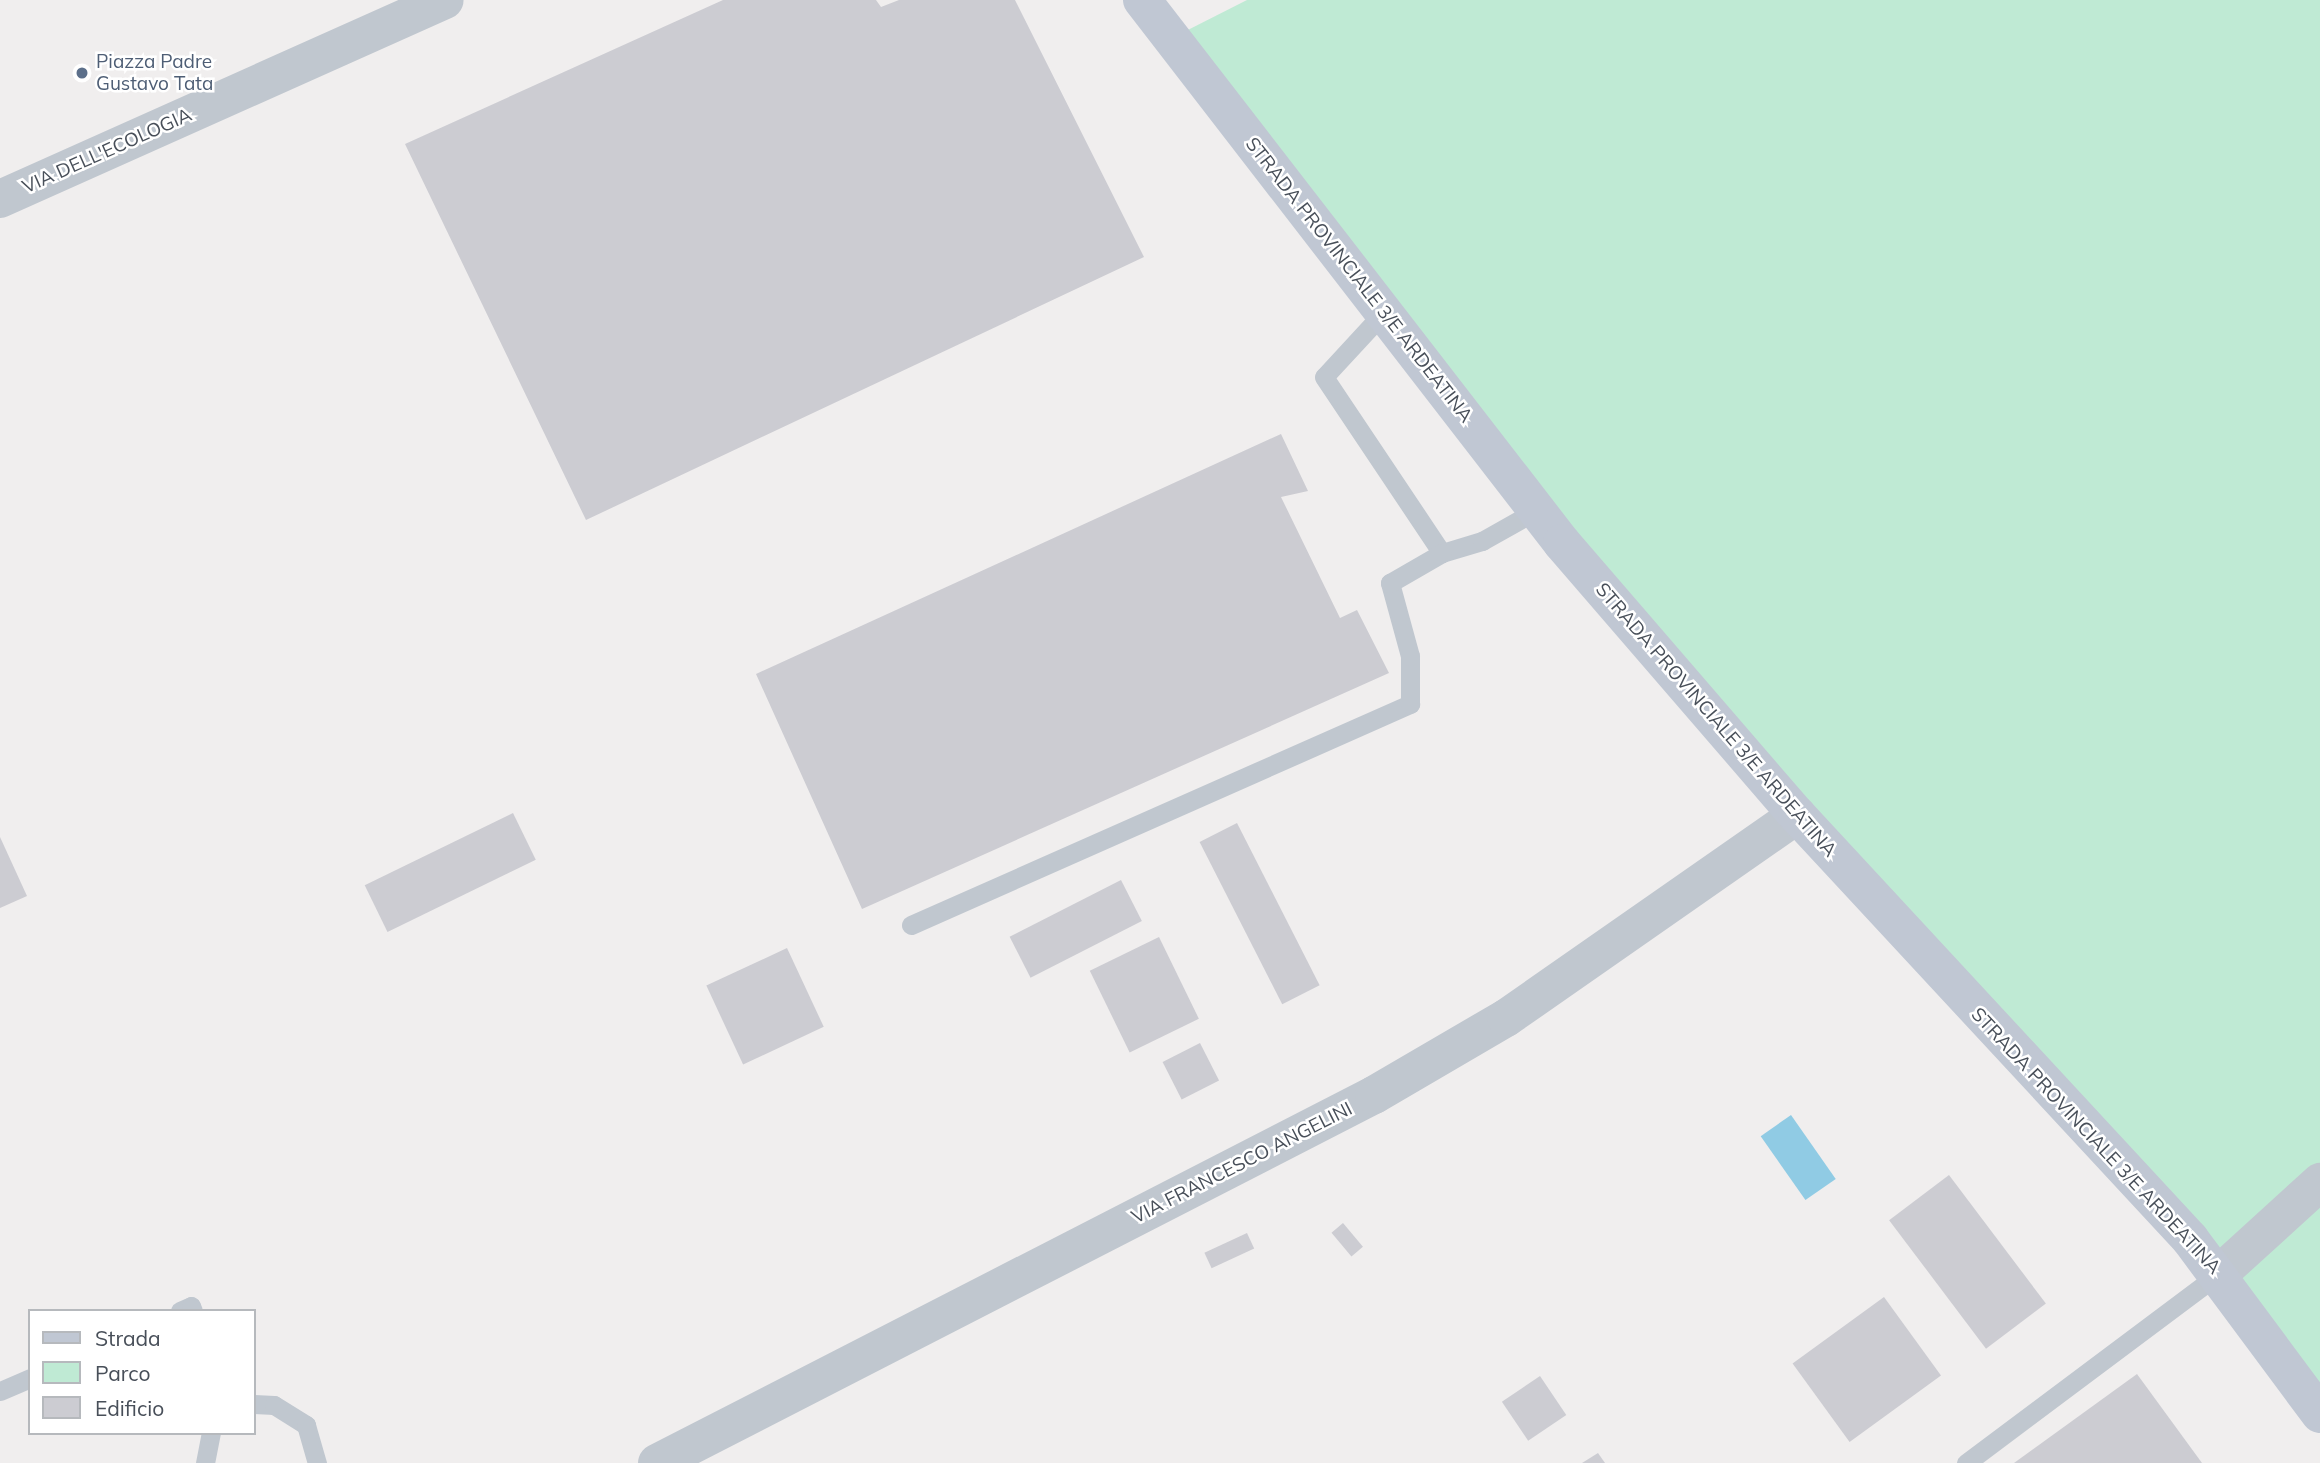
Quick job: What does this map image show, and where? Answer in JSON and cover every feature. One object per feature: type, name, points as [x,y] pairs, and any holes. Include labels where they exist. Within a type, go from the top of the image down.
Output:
[{"type":"main road","name":"STRADA PROVINCIALE 3/E ARDEATINA","points":[[1142,0],[1536,510],[1797,815],[2220,1274],[2320,1414]]},
{"type":"street","name":"VIA DELL'ECOLOGIA","points":[[0,198],[444,0]]},
{"type":"street","name":"VIA FRANCESCO ANGELINI","points":[[657,1463],[1374,1095],[1506,1018],[1797,815]]},
{"type":"street","points":[[2220,1274],[2320,1182]]},
{"type":"lane","points":[[1384,312],[1324,377],[1442,553]]},
{"type":"lane","points":[[911,925],[1410,704],[1410,656],[1390,583],[1442,553],[1482,541],[1536,510]]},
{"type":"lane","points":[[1966,1463],[2220,1274]]},
{"type":"lane","points":[[0,1391],[28,1379]]},
{"type":"lane","points":[[256,1404],[274,1405],[306,1425],[317,1463]]},
{"type":"lane","points":[[205,1463],[211,1435]]},
{"type":"green space","points":[[1247,0],[2320,0],[2320,1414],[1797,815],[1172,38]]},
{"type":"water","points":[[1791,1115],[1836,1179],[1805,1200],[1761,1136]]},
{"type":"building","points":[[723,0],[876,0],[881,7],[899,0],[1015,0],[1144,257],[586,520],[405,144]]},
{"type":"building","points":[[1281,434],[1308,491],[1281,497],[1340,618],[1357,610],[1389,673],[862,909],[756,674]]},
{"type":"building","points":[[513,813],[536,860],[387,932],[365,885]]},
{"type":"building","points":[[1237,823],[1320,985],[1282,1004],[1200,842]]},
{"type":"building","points":[[0,837],[27,896],[0,908]]},
{"type":"building","points":[[1121,880],[1142,921],[1031,978],[1010,937]]},
{"type":"building","points":[[1159,937],[1199,1019],[1130,1053],[1090,971]]},
{"type":"building","points":[[787,948],[824,1027],[743,1064],[706,986]]},
{"type":"building","points":[[1200,1043],[1219,1080],[1182,1099],[1163,1062]]},
{"type":"building","points":[[1949,1175],[2046,1304],[1986,1349],[1889,1220]]},
{"type":"building","points":[[1343,1223],[1363,1247],[1351,1256],[1332,1233]]},
{"type":"building","points":[[1247,1233],[1254,1248],[1212,1268],[1204,1253]]},
{"type":"building","points":[[1884,1297],[1941,1375],[1850,1442],[1793,1363]]},
{"type":"building","points":[[2137,1374],[2202,1463],[2014,1463]]},
{"type":"building","points":[[1540,1376],[1566,1415],[1528,1441],[1502,1402]]},
{"type":"building","points":[[1598,1453],[1605,1463],[1582,1463]]},
{"type":"place","name":"Piazza Padre Gustavo Tata","points":[[82,73]]}]
